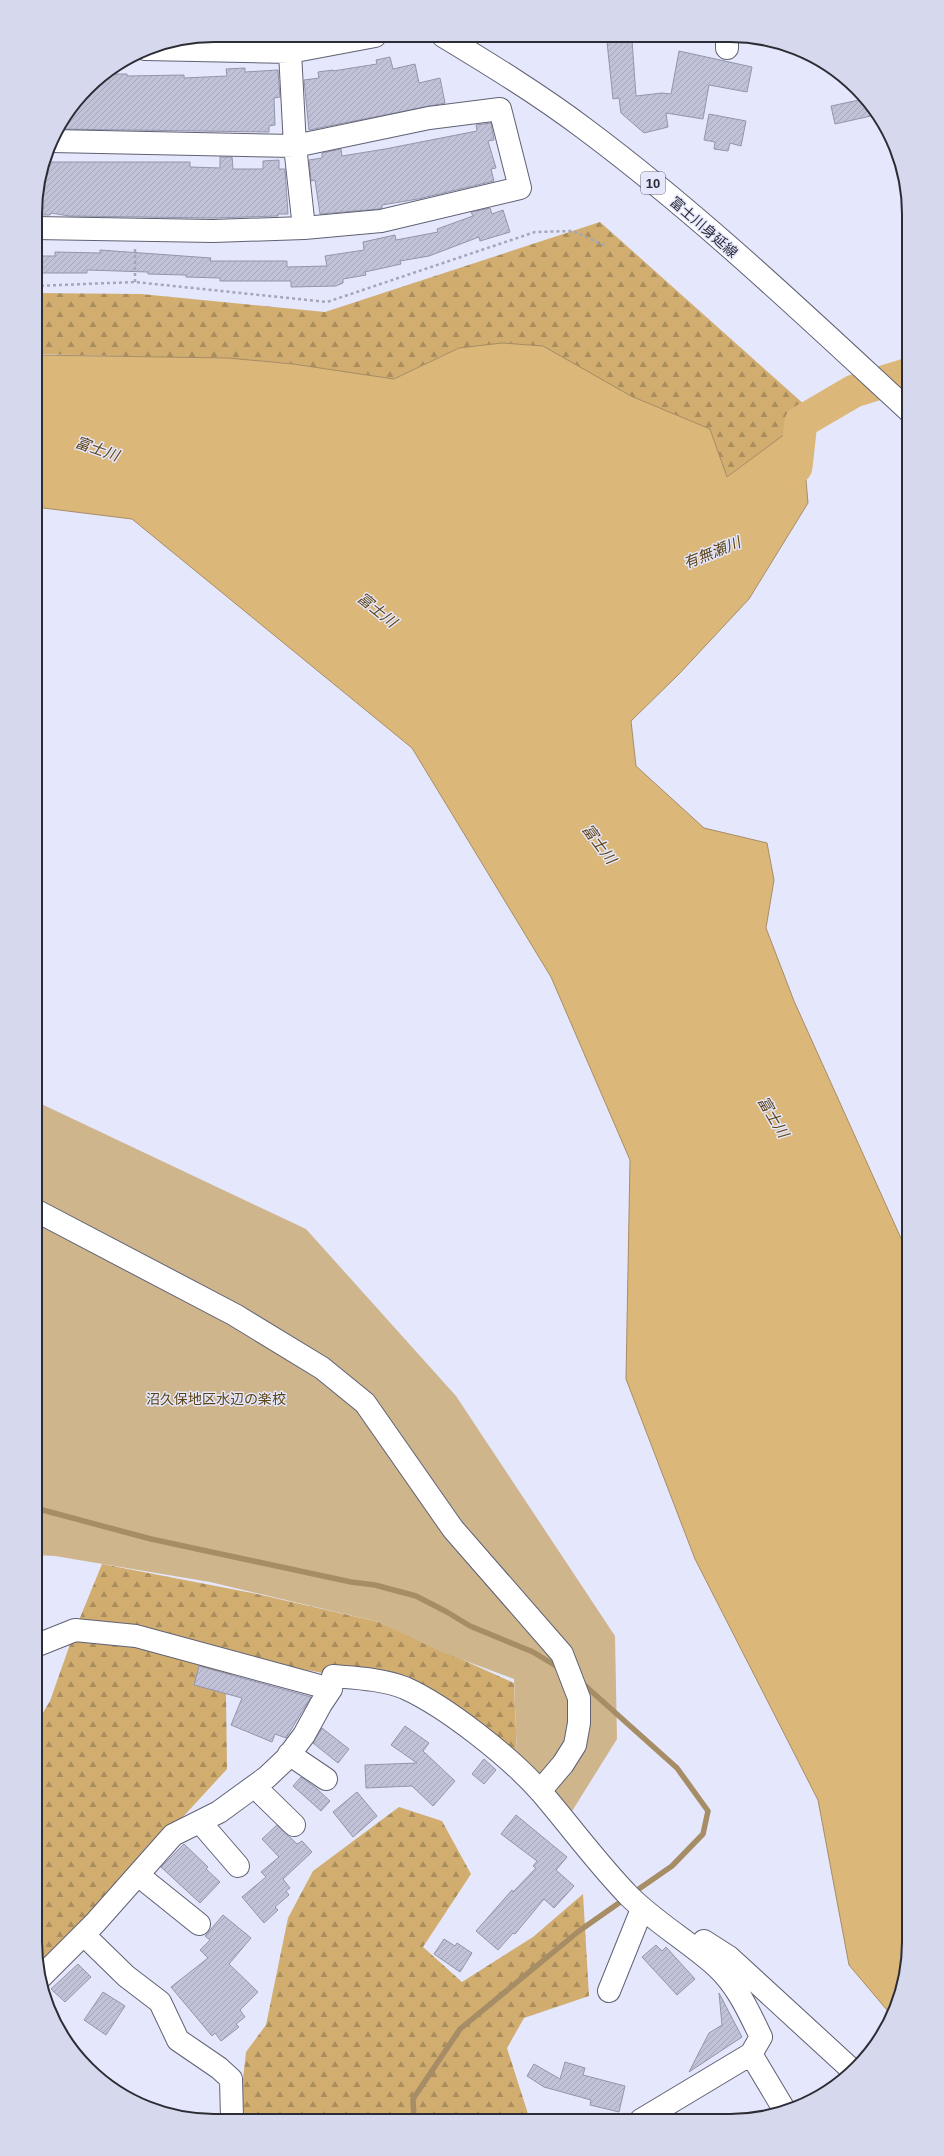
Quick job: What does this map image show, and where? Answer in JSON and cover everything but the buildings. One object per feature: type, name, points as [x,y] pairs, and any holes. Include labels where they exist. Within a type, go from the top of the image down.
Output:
[{"type":"street","points":[[175,46],[190,45],[290,52],[343,42]]},
{"type":"street","name":"富士川身延線","points":[[453,42],[584,128],[689,213],[846,352],[902,404]]},
{"type":"street","points":[[290,52],[295,146],[304,228]]},
{"type":"street","points":[[42,228],[212,231],[304,228],[381,221],[520,188],[500,109],[429,118],[295,146],[58,141]]},
{"type":"street","points":[[42,1214],[235,1315],[322,1368],[365,1403],[453,1529],[562,1654],[579,1698],[575,1744],[563,1764],[540,1791]]},
{"type":"street","points":[[42,1643],[74,1630],[136,1636],[331,1689]]},
{"type":"street","points":[[45,1974],[84,1935],[173,1835],[219,1812],[267,1777],[289,1754],[304,1735],[331,1689],[333,1676],[364,1678],[404,1688],[444,1711],[504,1756],[540,1791],[602,1868],[619,1886],[642,1909],[717,1966],[743,2000],[761,2037],[751,2054],[651,2114]]},
{"type":"street","points":[[289,1754],[326,1779]]},
{"type":"street","points":[[255,1787],[294,1825]]},
{"type":"street","points":[[200,1822],[238,1866]]},
{"type":"street","points":[[138,1875],[199,1924]]},
{"type":"street","points":[[609,1991],[642,1909]]},
{"type":"street","points":[[668,1928],[679,1924],[729,1957],[848,2067]]},
{"type":"street","points":[[84,1935],[126,1976],[160,2002],[178,2040],[219,2068],[231,2079],[232,2114]]},
{"type":"street","points":[[751,2054],[782,2106]]},
{"type":"path","points":[[135,230],[135,282]]},
{"type":"path","points":[[42,286],[135,282],[328,302],[535,232],[573,231],[606,246]]},
{"type":"green space","points":[[600,222],[815,414],[727,477],[459,348],[394,379],[153,357],[42,354],[42,293],[141,294],[325,312]]},
{"type":"green space","name":"沼久保地区水辺の楽校","points":[[42,1104],[306,1229],[456,1396],[615,1636],[617,1739],[569,1816],[517,1757],[514,1679],[439,1651],[379,1622],[210,1582],[55,1556],[42,1555]]},
{"type":"green space","points":[[102,1564],[257,1594],[379,1622],[514,1683],[517,1757],[404,1688],[237,1657],[226,1693],[227,1769],[77,1932],[43,1963],[42,1714],[50,1701],[75,1630]]},
{"type":"green space","points":[[399,1807],[442,1821],[471,1874],[423,1947],[462,1982],[533,1937],[583,1894],[589,1996],[524,2018],[507,2048],[528,2114],[244,2114],[242,2088],[246,2052],[266,2025],[288,1918],[313,1871]]},
{"type":"water","name":"富士川","points":[[502,343],[543,346],[631,396],[710,429],[727,477],[801,422],[808,503],[749,599],[679,674],[631,721],[636,766],[704,828],[767,843],[774,880],[766,928],[794,1001],[902,1240],[902,1953],[899,1976],[888,2011],[849,1965],[818,1800],[695,1559],[626,1379],[630,1160],[551,977],[412,748],[132,519],[42,508],[42,355],[228,358],[293,364],[394,379],[459,348]]},
{"type":"waterway","name":"有無瀬川","points":[[796,467],[801,422],[854,391],[902,376]]},
{"type":"waterway","points":[[42,1510],[151,1539],[351,1582],[375,1585],[416,1596],[470,1626],[533,1652],[561,1669]]},
{"type":"waterway","points":[[581,1682],[677,1768],[708,1811],[703,1834],[672,1866],[633,1893]]},
{"type":"waterway","points":[[414,2114],[413,2099],[460,2029],[579,1931],[626,1898]]}]
